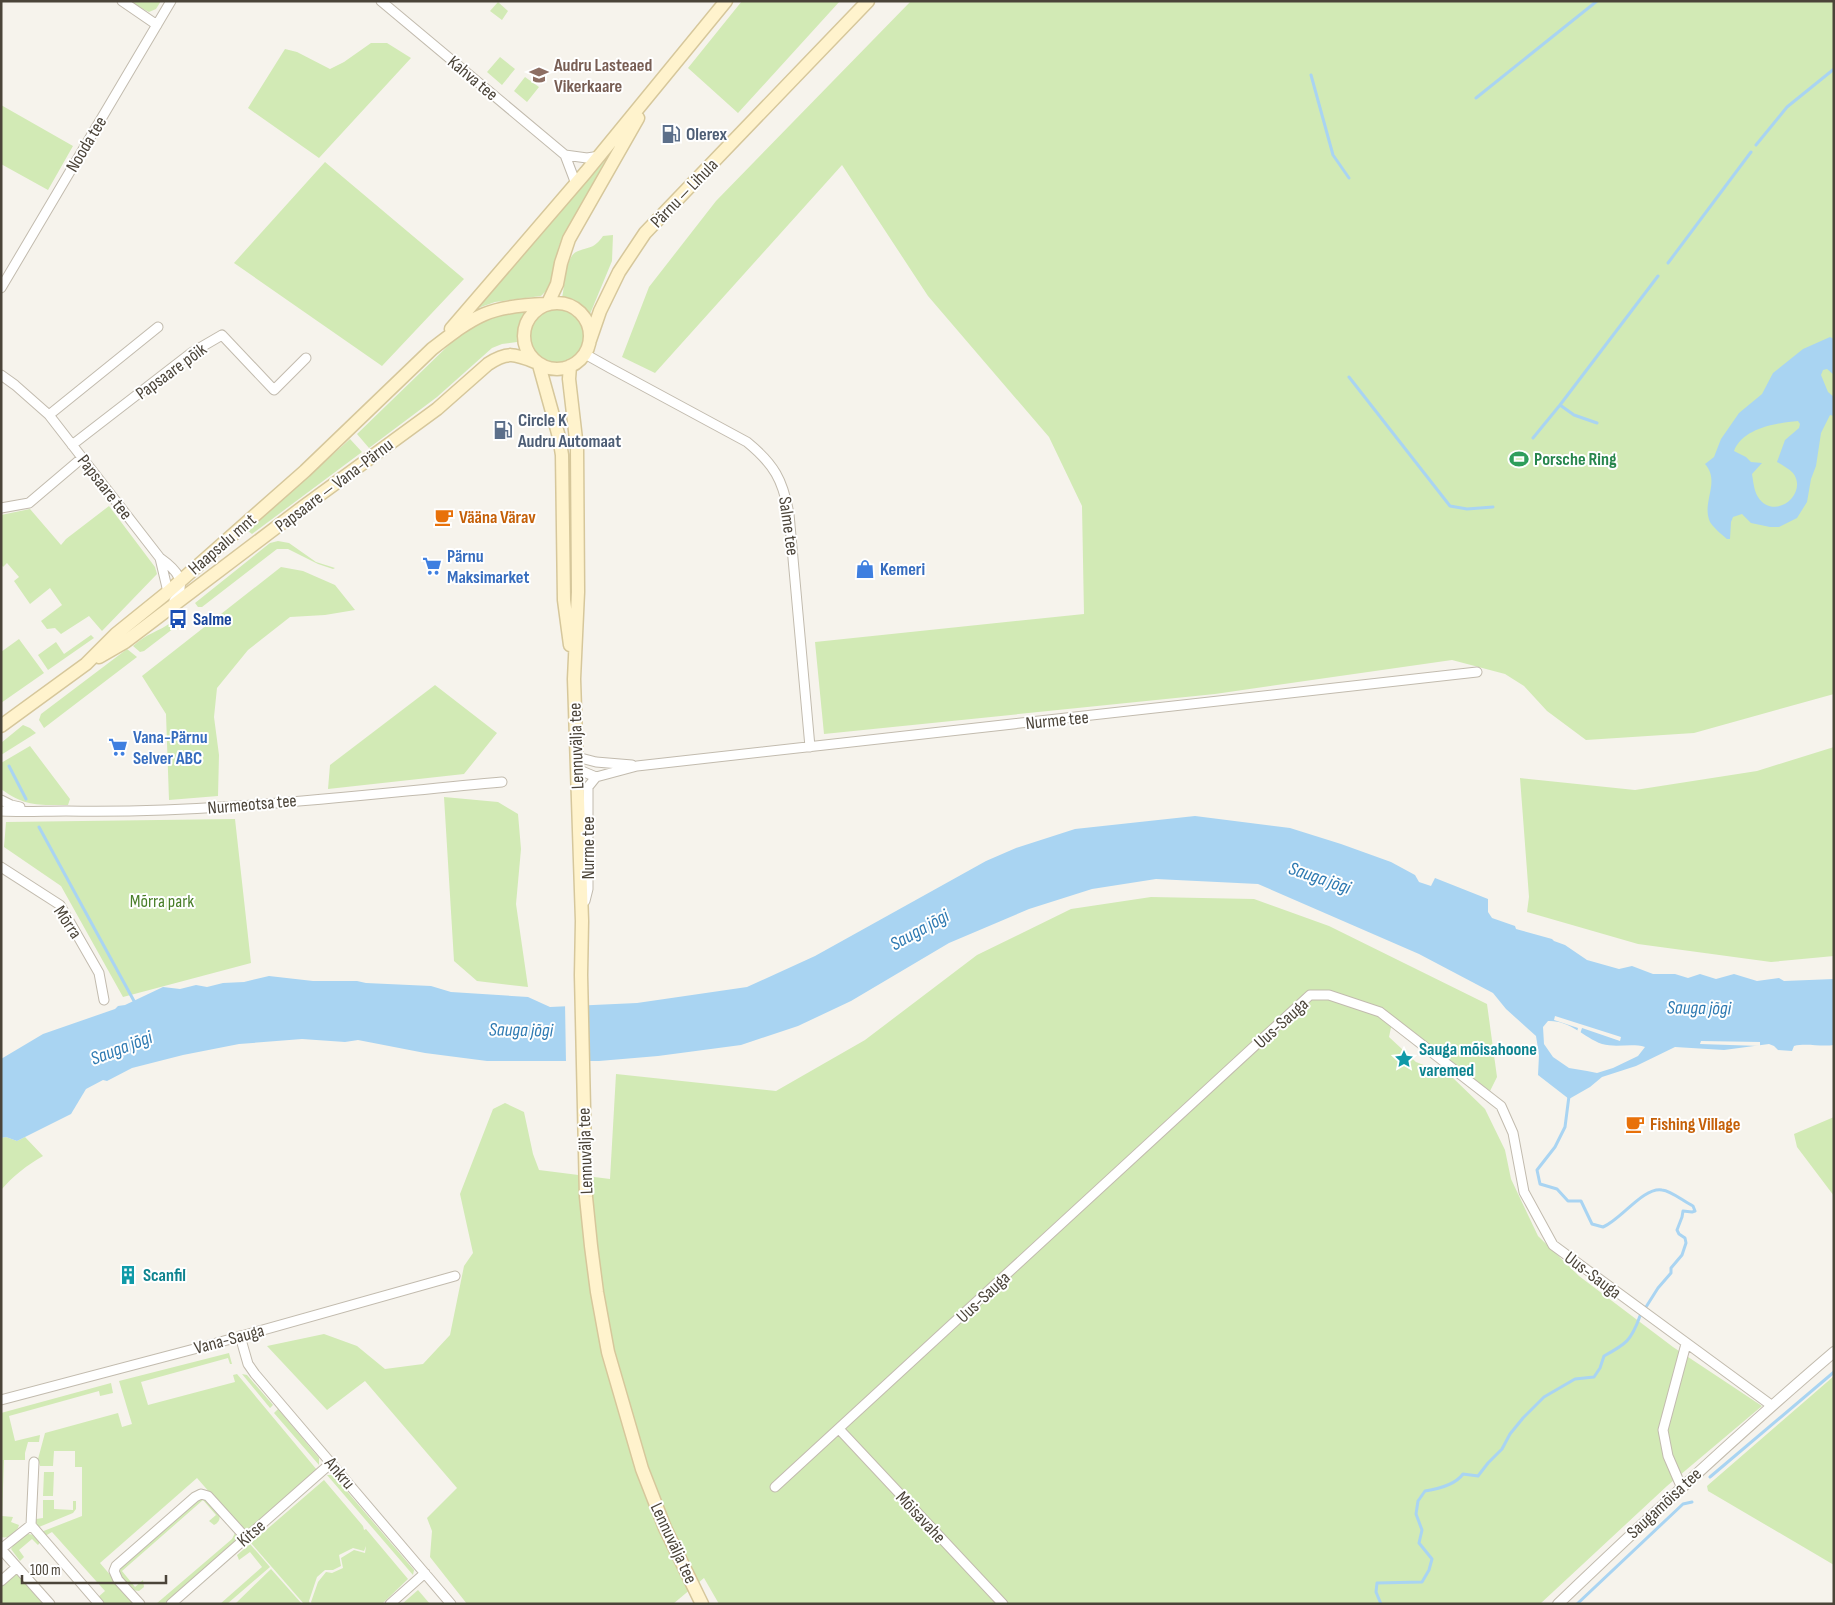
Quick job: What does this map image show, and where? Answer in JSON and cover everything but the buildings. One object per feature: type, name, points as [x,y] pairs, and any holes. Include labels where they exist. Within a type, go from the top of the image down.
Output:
[{"type":"main road","points":[[432,349],[600,156],[726,1]]},
{"type":"main road","name":"Pärnu — Lihula","points":[[590,340],[600,311],[619,272],[645,233],[868,1]]},
{"type":"main road","points":[[432,349],[464,325],[488,311],[514,306],[546,304],[563,303],[575,307],[588,322],[590,340],[585,354],[578,362],[570,366],[553,369],[537,363],[525,348],[524,330],[532,314],[546,304],[557,284],[565,249],[574,229],[655,88]]},
{"type":"main road","name":"Haapsalu mnt","points":[[2,726],[86,664],[116,634],[168,592],[305,471],[432,349]]},
{"type":"main road","name":"Papsaare — Vana-Pärnu","points":[[86,664],[136,634],[303,507],[437,409],[496,358],[514,355],[537,363]]},
{"type":"main road","name":"Lennuvälja tee","points":[[537,363],[559,437],[562,455],[564,600],[574,679]]},
{"type":"main road","name":"Lennuvälja tee","points":[[570,366],[569,379],[577,448],[579,521],[574,679],[582,921],[581,975],[586,1197],[597,1292],[608,1352],[642,1469],[665,1528],[702,1604]]},
{"type":"street","points":[[122,1],[157,25]]},
{"type":"street","name":"Nooda tee","points":[[1,288],[172,1]]},
{"type":"street","name":"Kahva tee","points":[[381,1],[565,155],[576,184]]},
{"type":"street","points":[[565,155],[587,158],[600,156]]},
{"type":"street","points":[[49,415],[158,327]]},
{"type":"street","name":"Papsaare põik","points":[[72,445],[191,353],[222,335],[274,390],[306,358]]},
{"type":"street","name":"Salme tee","points":[[585,354],[747,442],[762,455],[776,472],[784,488],[789,514],[810,747]]},
{"type":"street","name":"Papsaare tee","points":[[1,375],[49,415],[160,558],[178,574],[180,581]]},
{"type":"street","points":[[1,508],[28,503],[82,458]]},
{"type":"street","points":[[160,558],[168,592]]},
{"type":"street","points":[[169,609],[180,593],[180,581]]},
{"type":"street","name":"Nurme tee","points":[[582,921],[588,889],[588,788],[596,777],[637,766],[1477,672]]},
{"type":"street","name":"Nurme tee","points":[[577,763],[596,762],[637,766]]},
{"type":"street","points":[[577,763],[596,777]]},
{"type":"street","name":"Nurmeotsa tee","points":[[1,811],[105,812],[177,810],[502,782]]},
{"type":"street","points":[[1,800],[11,805],[35,810]]},
{"type":"street","name":"Mõrra","points":[[1,868],[60,905],[98,973],[104,1000]]},
{"type":"street","name":"Uus-Sauga","points":[[775,1486],[1310,995],[1329,995],[1380,1012],[1501,1106],[1513,1133],[1524,1192],[1553,1245],[1772,1405]]},
{"type":"street","name":"Vana-Sauga","points":[[1,1400],[456,1276]]},
{"type":"street","name":"Ankru","points":[[240,1336],[248,1364],[255,1374],[451,1604]]},
{"type":"street","points":[[1682,1486],[1668,1456],[1663,1430],[1686,1344]]},
{"type":"street","name":"Saugamõisa tee","points":[[1558,1604],[1682,1486],[1834,1352]]},
{"type":"street","name":"Mõisavahe","points":[[839,1429],[1002,1604]]},
{"type":"street","points":[[34,1462],[31,1525],[99,1604]]},
{"type":"street","name":"Kitse","points":[[175,1602],[331,1463]]},
{"type":"street","points":[[140,1604],[118,1580],[114,1571],[116,1566],[195,1497],[201,1494],[208,1496],[246,1538]]},
{"type":"street","points":[[31,1525],[1,1549],[50,1604]]},
{"type":"street","points":[[1,1582],[17,1567]]},
{"type":"street","points":[[390,1604],[425,1573]]},
{"type":"green space","points":[[132,1],[161,1],[156,9],[149,12],[131,3]]},
{"type":"green space","points":[[742,1],[840,1],[738,113],[688,68]]},
{"type":"green space","name":"Porsche Ring","points":[[911,1],[1834,1],[1834,694],[1694,733],[1586,740],[1547,711],[1524,686],[1505,674],[1452,660],[1215,694],[824,734],[815,642],[1084,614],[1082,506],[1049,437],[928,296],[842,165],[655,373],[622,357],[649,287],[716,201]]},
{"type":"green space","points":[[498,2],[508,11],[502,20],[490,11]]},
{"type":"green space","points":[[371,43],[387,43],[411,58],[319,158],[248,108],[285,49],[297,52],[330,69],[344,62]]},
{"type":"green space","points":[[500,57],[515,69],[502,85],[487,72]]},
{"type":"green space","points":[[525,77],[539,87],[527,102],[514,91]]},
{"type":"green space","points":[[1,105],[73,146],[48,190],[1,164]]},
{"type":"green space","points":[[607,158],[559,246],[551,284],[546,291],[541,296],[495,302],[478,308]]},
{"type":"green space","points":[[325,162],[464,279],[382,366],[234,263]]},
{"type":"green space","points":[[613,235],[612,261],[590,314],[583,307],[562,298],[568,266],[572,255],[576,252],[593,246],[603,236]]},
{"type":"green space","points":[[557,309],[567,311],[576,317],[582,326],[584,336],[582,346],[576,355],[567,361],[557,363],[547,361],[538,355],[532,346],[530,336],[532,326],[538,317],[547,311]]},
{"type":"green space","points":[[527,310],[519,325],[517,342],[502,344],[492,348],[437,397],[369,448],[357,434],[454,340],[471,327],[488,319]]},
{"type":"green space","points":[[350,439],[362,452],[252,534],[248,531]]},
{"type":"green space","points":[[109,506],[155,567],[157,574],[102,631],[89,616],[61,634],[55,628],[47,629],[41,621],[62,605],[50,588],[30,604],[14,581],[19,577],[7,563],[3,567],[1,564],[1,515],[30,509],[61,545],[66,539]]},
{"type":"green space","points":[[278,541],[289,543],[316,562],[335,568],[318,564],[288,549],[277,549],[202,607],[198,607],[195,603],[270,543]]},
{"type":"green space","points":[[281,567],[303,571],[335,585],[355,610],[325,615],[290,617],[248,650],[217,688],[214,717],[219,755],[218,796],[169,800],[166,714],[142,676]]},
{"type":"green space","points":[[172,622],[175,626],[174,628],[144,651],[140,652],[133,646],[143,638]]},
{"type":"green space","points":[[91,635],[94,638],[48,670],[38,655],[56,642],[64,654]]},
{"type":"green space","points":[[19,639],[44,673],[1,703],[1,652]]},
{"type":"green space","points":[[127,649],[137,657],[44,728],[39,720],[41,714]]},
{"type":"green space","points":[[435,685],[497,733],[464,774],[328,789],[330,765]]},
{"type":"green space","points":[[23,725],[36,733],[1,755],[1,743]]},
{"type":"green space","points":[[30,746],[70,799],[68,805],[33,804],[18,799],[1,789],[1,763]]},
{"type":"green space","points":[[1834,747],[1834,956],[1771,962],[1638,944],[1527,912],[1529,897],[1520,778],[1635,790],[1757,771]]},
{"type":"green space","points":[[444,797],[498,802],[518,814],[521,849],[516,904],[528,987],[477,981],[454,961]]},
{"type":"green space","name":"Mõrra park","points":[[235,819],[251,963],[123,997],[61,886],[4,847],[6,822]]},
{"type":"green space","points":[[1151,897],[1254,899],[1329,926],[1487,1004],[1497,1077],[1490,1091],[1393,1018],[1389,1037],[1416,1062],[1451,1076],[1485,1109],[1505,1150],[1511,1179],[1538,1236],[1579,1276],[1673,1347],[1762,1406],[1667,1486],[1540,1604],[719,1604],[704,1578],[673,1604],[467,1604],[430,1557],[432,1531],[427,1518],[457,1488],[365,1381],[327,1410],[267,1346],[324,1334],[357,1346],[385,1369],[423,1364],[450,1335],[464,1266],[473,1253],[460,1194],[493,1109],[505,1103],[524,1112],[533,1154],[539,1170],[610,1179],[616,1074],[776,1091],[865,1040],[977,955],[1071,909]]},
{"type":"green space","points":[[1834,1117],[1834,1196],[1797,1147],[1794,1134]]},
{"type":"green space","points":[[6,1137],[17,1141],[25,1137],[43,1156],[21,1171],[1,1190],[1,1138]]},
{"type":"green space","points":[[229,1353],[232,1364],[230,1364],[228,1358],[141,1382],[148,1405],[235,1382],[233,1375],[237,1374],[317,1470],[247,1530],[239,1526],[197,1478],[100,1563],[135,1604],[102,1604],[97,1598],[105,1591],[52,1532],[45,1536],[41,1532],[82,1516],[82,1467],[75,1467],[75,1451],[54,1451],[53,1466],[40,1466],[38,1459],[45,1433],[118,1413],[122,1427],[132,1424],[119,1381]]},
{"type":"green space","points":[[242,1374],[247,1375],[273,1405],[270,1408]]},
{"type":"green space","points":[[1834,1376],[1834,1565],[1708,1491],[1707,1486]]},
{"type":"green space","points":[[111,1383],[113,1393],[100,1396],[99,1391],[9,1416],[15,1441],[40,1435],[39,1442],[28,1442],[25,1460],[4,1460],[2,1516],[13,1517],[11,1522],[19,1525],[12,1535],[1,1537],[1,1413]]},
{"type":"green space","points":[[278,1409],[319,1458],[319,1465],[274,1413]]},
{"type":"green space","points":[[44,1472],[54,1472],[53,1496],[43,1496]]},
{"type":"green space","points":[[327,1475],[333,1475],[414,1570],[413,1575]]},
{"type":"green space","points":[[324,1480],[363,1526],[364,1530],[366,1529],[408,1579],[382,1604],[312,1604],[311,1602],[318,1582],[326,1572],[332,1573],[343,1568],[341,1558],[354,1550],[365,1553],[366,1546],[364,1551],[353,1548],[339,1555],[341,1566],[333,1570],[325,1570],[317,1577],[309,1601],[310,1604],[304,1604],[251,1543]]},
{"type":"green space","points":[[202,1496],[217,1510],[220,1518],[218,1522],[214,1525],[209,1521],[216,1515],[203,1500],[122,1571],[135,1587],[143,1580],[144,1587],[139,1591],[132,1590],[119,1576],[119,1567]]},
{"type":"green space","points":[[43,1500],[54,1500],[54,1509],[73,1510],[73,1501],[76,1501],[76,1509],[73,1513],[39,1527],[36,1524],[36,1519],[43,1518]]},
{"type":"green space","points":[[235,1533],[236,1541],[164,1604],[156,1604],[232,1539]]},
{"type":"green space","points":[[28,1534],[35,1535],[41,1541],[38,1545],[32,1539],[19,1550],[24,1557],[20,1561],[11,1549],[18,1538]]},
{"type":"green space","points":[[250,1544],[270,1567],[227,1604],[220,1604],[262,1567],[250,1552],[239,1560],[237,1555]]},
{"type":"green space","points":[[271,1569],[302,1604],[235,1604]]},
{"type":"green space","points":[[13,1574],[18,1575],[43,1604],[1,1604],[1,1585]]},
{"type":"green space","points":[[418,1590],[430,1604],[402,1604]]},
{"type":"water","points":[[1830,337],[1834,339],[1834,375],[1827,369],[1823,370],[1821,375],[1828,392],[1834,397],[1834,416],[1830,415],[1821,433],[1816,466],[1811,479],[1807,502],[1797,518],[1779,527],[1751,523],[1742,514],[1733,517],[1730,539],[1727,539],[1710,522],[1708,507],[1711,478],[1705,464],[1714,457],[1721,439],[1739,413],[1762,394],[1773,373],[1803,349]],"holes":[[[1798,421],[1800,424],[1799,428],[1785,440],[1777,462],[1793,473],[1797,481],[1797,489],[1788,502],[1772,507],[1765,504],[1758,497],[1754,486],[1752,474],[1762,463],[1751,462],[1734,451],[1738,443],[1745,437],[1761,428]]]},
{"type":"water","name":"Sauga jõgi","points":[[1195,816],[1290,828],[1391,862],[1415,875],[1419,882],[1431,886],[1435,878],[1488,899],[1488,912],[1492,918],[1515,926],[1516,929],[1552,939],[1565,945],[1587,960],[1619,969],[1632,966],[1653,974],[1675,974],[1688,978],[1700,974],[1716,979],[1734,974],[1757,981],[1779,978],[1784,981],[1834,979],[1834,1045],[1799,1045],[1794,1046],[1792,1051],[1778,1050],[1769,1044],[1724,1050],[1675,1047],[1636,1066],[1602,1077],[1590,1087],[1569,1099],[1538,1075],[1539,1055],[1536,1036],[1506,1009],[1493,993],[1419,954],[1258,884],[1156,879],[1092,889],[1029,909],[949,943],[851,1001],[798,1026],[741,1045],[658,1056],[599,1061],[487,1061],[425,1053],[358,1040],[345,1042],[302,1039],[239,1044],[183,1055],[132,1068],[86,1089],[71,1114],[17,1141],[6,1137],[1,1138],[1,1059],[43,1034],[115,1009],[163,987],[180,989],[196,985],[207,987],[223,983],[244,982],[269,976],[313,981],[357,981],[431,986],[451,992],[528,997],[550,1007],[637,1003],[747,987],[815,956],[986,861],[1016,848],[1075,829]],"holes":[[[1548,1021],[1556,1021],[1570,1026],[1602,1044],[1645,1047],[1638,1056],[1613,1068],[1597,1073],[1569,1068],[1553,1057],[1544,1044],[1543,1027]]]},
{"type":"pier","points":[[565,1003],[588,1003],[589,1064],[566,1063]]},
{"type":"pier","points":[[1555,1016],[1621,1037],[1620,1041],[1582,1028],[1580,1034],[1577,1032],[1578,1028],[1554,1020]]},
{"type":"pier","points":[[1701,1041],[1760,1042],[1760,1046],[1700,1044]]},
{"type":"waterway","points":[[1476,98],[1597,1]]},
{"type":"waterway","points":[[1756,145],[1787,107],[1834,69]]},
{"type":"waterway","points":[[1311,75],[1333,155],[1349,178]]},
{"type":"waterway","points":[[1668,263],[1751,152]]},
{"type":"waterway","points":[[1533,438],[1658,276]]},
{"type":"waterway","points":[[1349,377],[1450,506],[1467,509],[1493,507]]},
{"type":"waterway","points":[[1560,405],[1574,415],[1597,423]]},
{"type":"waterway","points":[[9,766],[26,799]]},
{"type":"waterway","points":[[39,827],[134,1001]]},
{"type":"waterway","points":[[1569,1096],[1565,1127],[1555,1147],[1537,1170],[1540,1184],[1557,1189],[1568,1201],[1581,1201],[1592,1224],[1603,1227],[1655,1190],[1670,1192],[1693,1206],[1695,1211],[1683,1211],[1677,1230],[1685,1238],[1686,1243],[1682,1255],[1671,1268],[1671,1273],[1658,1288],[1646,1307]]},
{"type":"waterway","points":[[1381,1604],[1376,1592],[1377,1583],[1422,1582],[1429,1570],[1432,1559],[1419,1543],[1422,1530],[1416,1514],[1418,1501],[1425,1491],[1451,1484],[1463,1474],[1478,1476],[1502,1449],[1510,1434],[1523,1418],[1544,1397],[1575,1379],[1594,1377],[1600,1368],[1604,1356],[1627,1341],[1634,1331],[1640,1316]]},
{"type":"waterway","points":[[1710,1477],[1834,1372]]},
{"type":"waterway","points":[[1577,1604],[1683,1504],[1692,1502]]},
{"type":"place","name":"Audru Lasteaed Vikerkaare","points":[[539,75]]},
{"type":"place","name":"Olerex","points":[[671,134]]},
{"type":"place","name":"Circle K Audru Automaat","points":[[503,430]]},
{"type":"place","name":"Porsche Ring","points":[[1519,459]]},
{"type":"place","name":"Vääna Värav","points":[[444,517]]},
{"type":"place","name":"Pärnu Maksimarket","points":[[432,566]]},
{"type":"place","name":"Kemeri","points":[[865,569]]},
{"type":"place","name":"Salme","points":[[178,619]]},
{"type":"place","name":"Vana-Pärnu Selver ABC","points":[[118,747]]},
{"type":"place","name":"Sauga mõisahoone varemed","points":[[1404,1059]]},
{"type":"place","name":"Fishing Village","points":[[1635,1124]]},
{"type":"place","name":"Scanfil","points":[[128,1275]]}]
